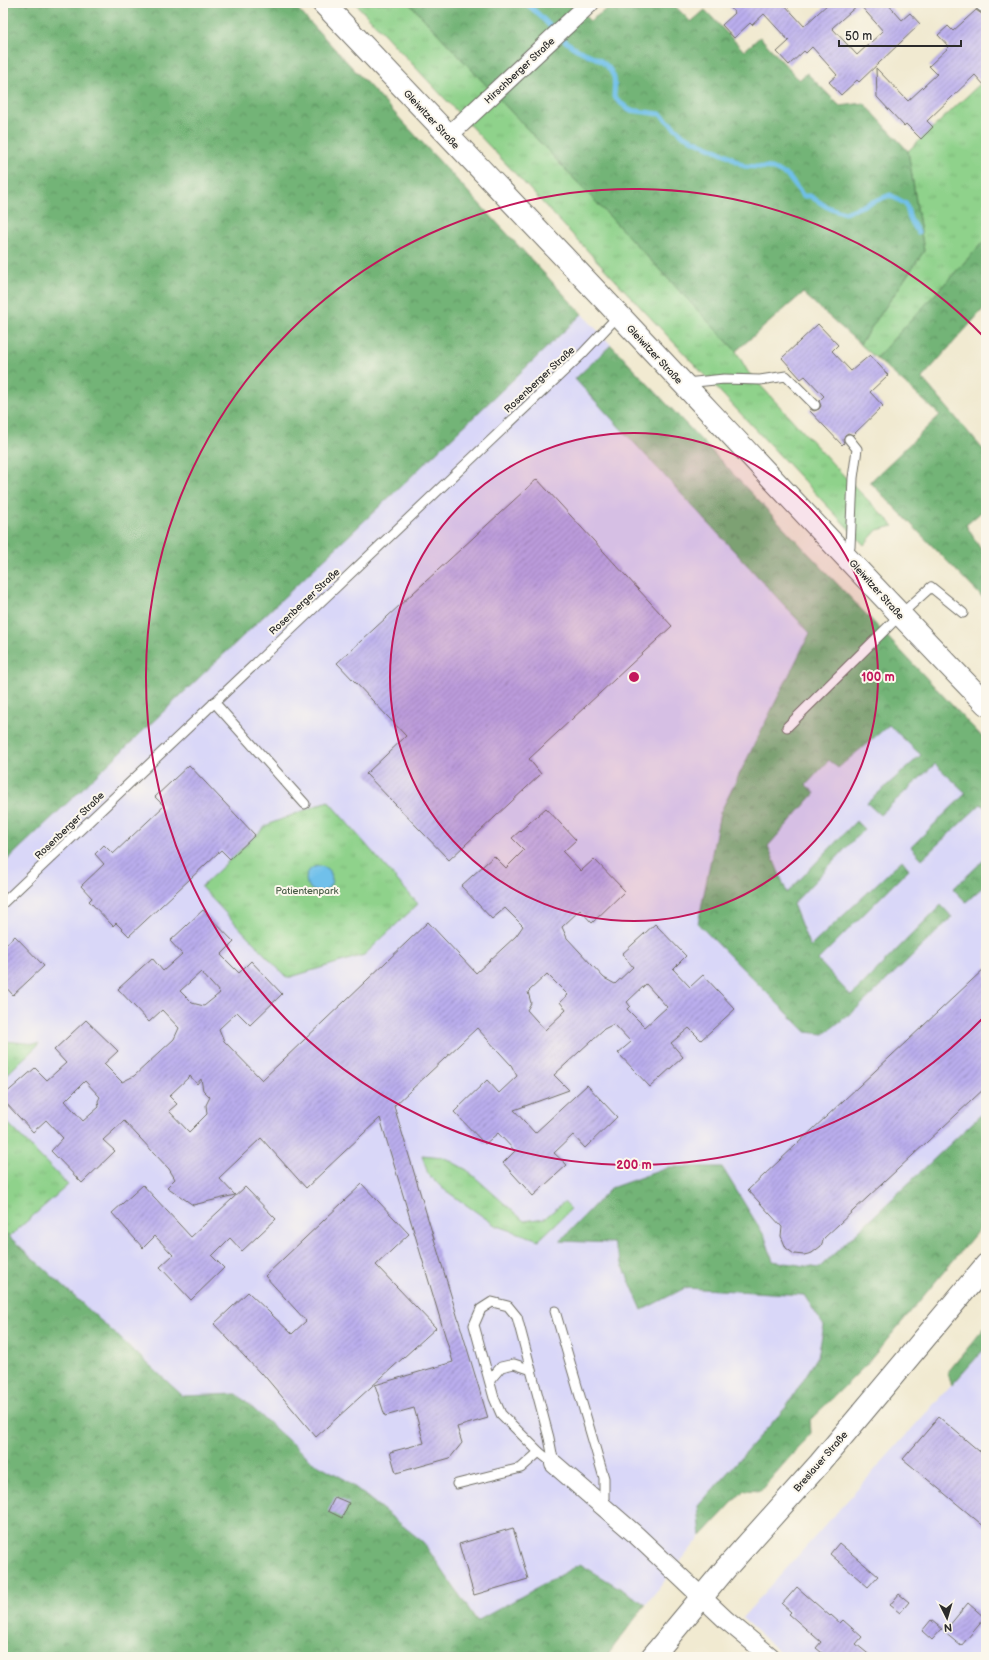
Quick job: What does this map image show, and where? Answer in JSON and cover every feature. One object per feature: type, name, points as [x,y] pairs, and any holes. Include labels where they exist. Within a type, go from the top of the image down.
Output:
[{"type":"main road","name":"Gleiwitzer Straße","points":[[323,3],[847,556],[900,615],[986,704]]},
{"type":"main road","name":"Breslauer Straße","points":[[652,1657],[820,1463],[986,1264]]},
{"type":"street","name":"Hirschberger Straße","points":[[448,136],[590,3]]},
{"type":"street","points":[[554,1464],[702,1598],[771,1657]]},
{"type":"lane","name":"Rosenberger Straße","points":[[3,903],[582,354],[619,316]]},
{"type":"lane","points":[[682,383],[724,379],[760,380],[786,376],[815,405]]},
{"type":"lane","points":[[847,556],[850,547],[853,478],[857,449],[849,439]]},
{"type":"lane","points":[[787,727],[900,615],[931,587],[963,613]]},
{"type":"lane","points":[[214,702],[305,804]]},
{"type":"lane","points":[[492,1302],[508,1306],[516,1317],[554,1464],[538,1452],[501,1414],[494,1398],[474,1325],[481,1309],[492,1302]]},
{"type":"lane","points":[[555,1311],[604,1478],[604,1508]]},
{"type":"lane","points":[[490,1380],[501,1367],[514,1364],[529,1369]]},
{"type":"lane","points":[[457,1484],[521,1468],[538,1452]]},
{"type":"shaded area","points":[[582,314],[986,741],[986,1221],[866,1365],[810,1420],[811,1433],[760,1491],[744,1490],[701,1536],[646,1604],[580,1564],[478,1621],[423,1542],[346,1480],[310,1460],[237,1394],[183,1396],[3,1231],[3,864]]},
{"type":"shaded area","points":[[986,1342],[986,1657],[785,1657],[742,1618],[951,1385]]},
{"type":"green space","points":[[3,3],[292,3],[582,314],[3,864]]},
{"type":"green space","points":[[355,3],[409,3],[736,351],[748,372],[845,477],[894,526],[877,530],[864,545]]},
{"type":"green space","points":[[409,3],[572,3],[590,21],[615,3],[672,3],[691,22],[705,10],[744,51],[760,37],[799,80],[807,73],[840,106],[864,103],[908,151],[924,251],[860,344],[803,293],[736,351]]},
{"type":"green space","points":[[980,84],[986,90],[986,239],[876,358],[860,344],[924,251],[908,151]]},
{"type":"green space","points":[[986,239],[986,306],[922,378],[986,453],[986,508],[966,525],[986,558],[986,601],[870,482],[940,415],[876,358]]},
{"type":"green space","points":[[611,345],[986,741],[986,809],[981,804],[922,859],[911,847],[966,793],[935,764],[880,815],[867,803],[921,755],[889,725],[838,768],[829,760],[806,785],[815,793],[768,846],[787,893],[856,821],[864,829],[793,904],[810,947],[902,860],[909,869],[818,960],[851,996],[941,905],[952,917],[861,1005],[824,1034],[806,1032],[698,924],[720,813],[810,633],[575,379]]},
{"type":"green space","name":"Patientenpark","points":[[328,801],[418,904],[364,955],[287,978],[201,887],[267,825]]},
{"type":"green space","points":[[986,858],[986,884],[966,902],[953,889]]},
{"type":"green space","points":[[3,1041],[39,1044],[3,1078]]},
{"type":"green space","points":[[986,1110],[986,1221],[866,1365],[810,1420],[811,1433],[760,1491],[744,1490],[701,1536],[698,1506],[787,1406],[818,1356],[824,1326],[804,1295],[685,1288],[642,1310],[613,1243],[560,1241],[611,1188],[670,1167],[722,1167],[765,1237],[773,1261],[819,1268]]},
{"type":"green space","points":[[3,1118],[68,1185],[9,1237],[3,1231]]},
{"type":"green space","points":[[422,1155],[443,1157],[467,1170],[524,1221],[545,1218],[564,1202],[571,1209],[539,1240],[495,1225],[442,1188],[428,1174]]},
{"type":"green space","points":[[3,1231],[183,1396],[237,1394],[310,1460],[346,1480],[423,1542],[477,1621],[580,1564],[646,1604],[606,1657],[3,1657]]},
{"type":"green space","points":[[986,1326],[986,1347],[952,1385],[947,1373]]},
{"type":"water","points":[[319,866],[328,870],[332,879],[328,888],[319,892],[310,888],[306,879],[310,870]]},
{"type":"building","points":[[726,3],[783,3],[804,26],[829,3],[887,3],[902,20],[910,13],[920,24],[859,82],[857,80],[841,95],[829,82],[837,75],[812,47],[806,53],[804,51],[789,65],[777,52],[789,41],[764,14],[752,25],[750,23],[734,38],[722,25],[735,13]],"holes":[[[859,4],[883,31],[857,55],[832,28]]]},
{"type":"building","points":[[976,10],[986,17],[986,87],[975,75],[927,121],[933,127],[921,139],[906,124],[904,126],[877,97],[876,68],[908,101],[937,74],[929,66],[949,47],[938,35],[948,26],[953,31]]},
{"type":"building","points":[[818,324],[838,345],[832,351],[851,371],[870,355],[888,375],[870,392],[883,406],[853,435],[848,433],[845,435],[843,440],[844,443],[842,445],[809,410],[814,411],[819,409],[821,406],[819,401],[824,396],[805,376],[801,379],[782,358]]},
{"type":"building","points":[[537,479],[672,626],[529,759],[541,774],[449,860],[366,774],[406,736],[337,663]]},
{"type":"building","points":[[189,765],[255,835],[230,859],[221,850],[129,936],[116,923],[113,926],[89,901],[92,898],[81,886],[104,864],[95,854],[104,845],[113,854],[164,806],[155,797]]},
{"type":"building","points":[[546,808],[576,840],[563,852],[581,871],[594,859],[625,891],[592,923],[580,910],[562,927],[567,938],[604,978],[615,984],[633,967],[622,954],[655,924],[686,956],[673,969],[690,987],[703,975],[735,1009],[701,1040],[689,1028],[671,1043],[683,1057],[650,1087],[618,1053],[631,1042],[614,1024],[604,1029],[554,1075],[569,1090],[514,1110],[535,1133],[587,1085],[617,1117],[585,1148],[573,1135],[554,1153],[567,1165],[533,1196],[503,1163],[515,1151],[498,1133],[485,1144],[454,1112],[487,1080],[499,1093],[517,1076],[511,1065],[477,1028],[394,1106],[488,1418],[457,1427],[462,1443],[450,1458],[396,1473],[390,1452],[424,1443],[414,1408],[385,1416],[375,1385],[453,1362],[380,1118],[306,1188],[261,1138],[219,1178],[235,1195],[193,1205],[167,1187],[175,1179],[169,1169],[124,1121],[103,1140],[115,1151],[82,1183],[51,1151],[63,1138],[46,1120],[33,1132],[3,1100],[3,1096],[35,1068],[47,1080],[66,1063],[54,1050],[86,1020],[118,1051],[104,1064],[122,1082],[134,1076],[174,1039],[179,1028],[162,1010],[149,1022],[118,989],[152,958],[163,971],[182,954],[170,941],[203,910],[234,942],[221,955],[239,973],[251,961],[282,994],[250,1025],[237,1012],[219,1029],[224,1041],[262,1080],[428,922],[476,973],[516,936],[523,926],[505,908],[492,919],[461,886],[494,856],[506,868],[524,850],[512,838]],"holes":[[[201,972],[220,993],[204,1006],[192,1003],[180,991]],[[547,974],[568,995],[560,1002],[566,1010],[545,1030],[527,1010],[531,1003],[528,992]],[[646,984],[667,1007],[645,1027],[627,1009],[630,1006],[627,1002]],[[190,1076],[197,1084],[201,1079],[203,1090],[210,1097],[206,1105],[207,1114],[189,1132],[169,1111],[177,1104],[169,1096]],[[85,1081],[100,1097],[98,1101],[99,1107],[83,1121],[65,1101]]]},
{"type":"building","points":[[15,936],[44,966],[13,995],[3,984],[3,947]]},
{"type":"building","points":[[986,967],[986,1087],[824,1238],[821,1246],[812,1253],[804,1255],[794,1254],[786,1248],[781,1236],[782,1227],[748,1190]]},
{"type":"building","points":[[362,1184],[409,1234],[376,1265],[436,1328],[316,1437],[262,1373],[261,1374],[214,1324],[248,1292],[292,1334],[306,1321],[265,1276]]},
{"type":"building","points":[[143,1185],[191,1237],[245,1187],[276,1219],[242,1251],[230,1238],[212,1256],[224,1268],[191,1300],[160,1267],[173,1255],[155,1236],[143,1248],[112,1213]]},
{"type":"building","points":[[939,1417],[986,1457],[986,1528],[903,1459]]},
{"type":"building","points":[[335,1497],[349,1503],[342,1518],[328,1511]]},
{"type":"building","points":[[513,1528],[528,1579],[474,1595],[459,1544]]},
{"type":"building","points":[[839,1543],[878,1576],[868,1587],[830,1554]]},
{"type":"building","points":[[797,1587],[830,1616],[831,1615],[840,1623],[843,1620],[862,1637],[856,1644],[872,1657],[827,1657],[816,1648],[821,1642],[789,1614],[791,1612],[782,1604]]},
{"type":"building","points":[[899,1594],[909,1602],[900,1613],[890,1605]]},
{"type":"building","points":[[968,1603],[985,1618],[961,1646],[944,1632]]},
{"type":"building","points":[[931,1620],[942,1629],[932,1640],[922,1631]]},
{"type":"waterway","points":[[525,3],[538,13],[573,47],[605,64],[614,77],[614,97],[629,110],[660,114],[684,136],[729,156],[744,166],[772,168],[788,176],[803,196],[810,196],[827,207],[845,213],[890,195],[906,204],[910,219],[918,232]]}]
